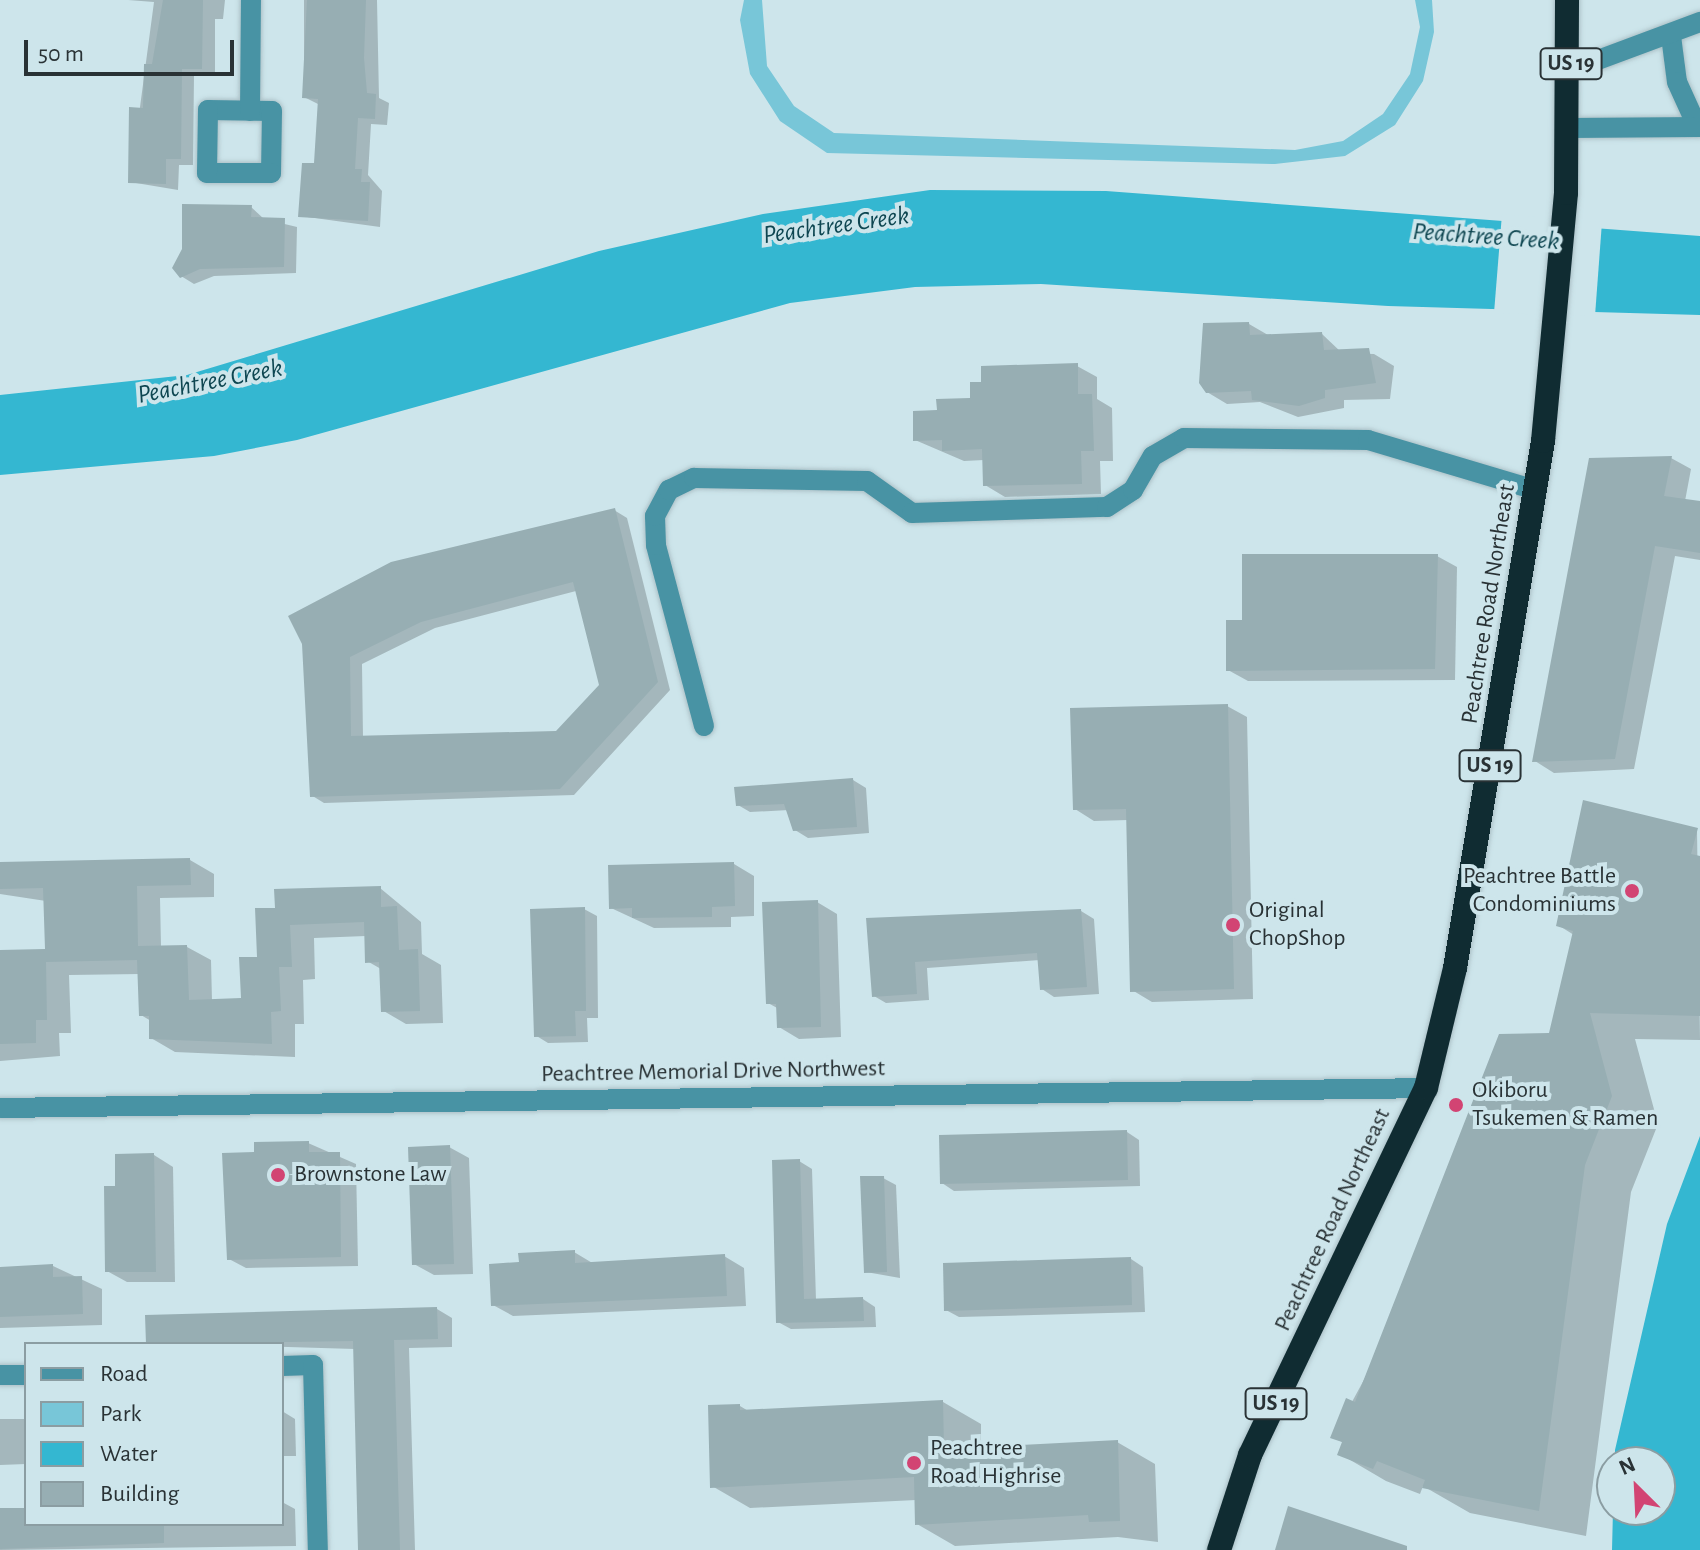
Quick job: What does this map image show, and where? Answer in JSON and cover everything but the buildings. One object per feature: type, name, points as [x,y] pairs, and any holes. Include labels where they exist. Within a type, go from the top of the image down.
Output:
[{"type":"highway","name":"Peachtree Road Northeast","points":[[1219,1550],[1250,1455],[1426,1088],[1455,968],[1543,441],[1566,193],[1571,70],[1567,0]]},
{"type":"street","points":[[250,111],[251,0]]},
{"type":"street","points":[[1571,70],[1671,36],[1700,22]]},
{"type":"street","points":[[1569,128],[1698,126],[1677,82],[1671,36]]},
{"type":"street","points":[[208,110],[250,111],[272,111],[271,173],[207,173],[208,110]]},
{"type":"street","points":[[704,726],[656,545],[655,516],[669,490],[694,478],[867,481],[912,513],[1107,507],[1133,490],[1153,456],[1184,438],[1368,440],[1536,490]]},
{"type":"street","name":"Peachtree Memorial Drive Northwest","points":[[0,1108],[1426,1088]]},
{"type":"street","points":[[284,1366],[313,1365],[318,1550]]},
{"type":"street","points":[[0,1375],[24,1375]]},
{"type":"green space","points":[[744,0],[762,0],[767,66],[794,106],[834,133],[1295,150],[1343,141],[1383,114],[1410,74],[1420,27],[1415,0],[1432,0],[1434,32],[1423,81],[1395,125],[1345,156],[1275,164],[827,153],[780,121],[750,74],[740,20]]},
{"type":"water","name":"Peachtree Creek","points":[[930,190],[1106,191],[1700,236],[1700,315],[1388,306],[1041,284],[915,287],[790,303],[297,440],[214,456],[0,475],[0,395],[187,375],[599,251],[763,214]]},
{"type":"water","points":[[1700,1136],[1700,1550],[1612,1550],[1613,1526],[1676,1526],[1676,1446],[1616,1446],[1667,1224]]},
{"type":"pier","points":[[1502,214],[1602,222],[1595,316],[1494,313]]},
{"type":"place","name":"Peachtree Battle Condominiums","points":[[1632,891]]},
{"type":"place","name":"Original ChopShop","points":[[1233,925]]},
{"type":"place","name":"Okiboru Tsukemen & Ramen","points":[[1456,1105]]},
{"type":"place","name":"Brownstone Law","points":[[278,1175]]},
{"type":"place","name":"Peachtree Road Highrise","points":[[914,1463]]}]
